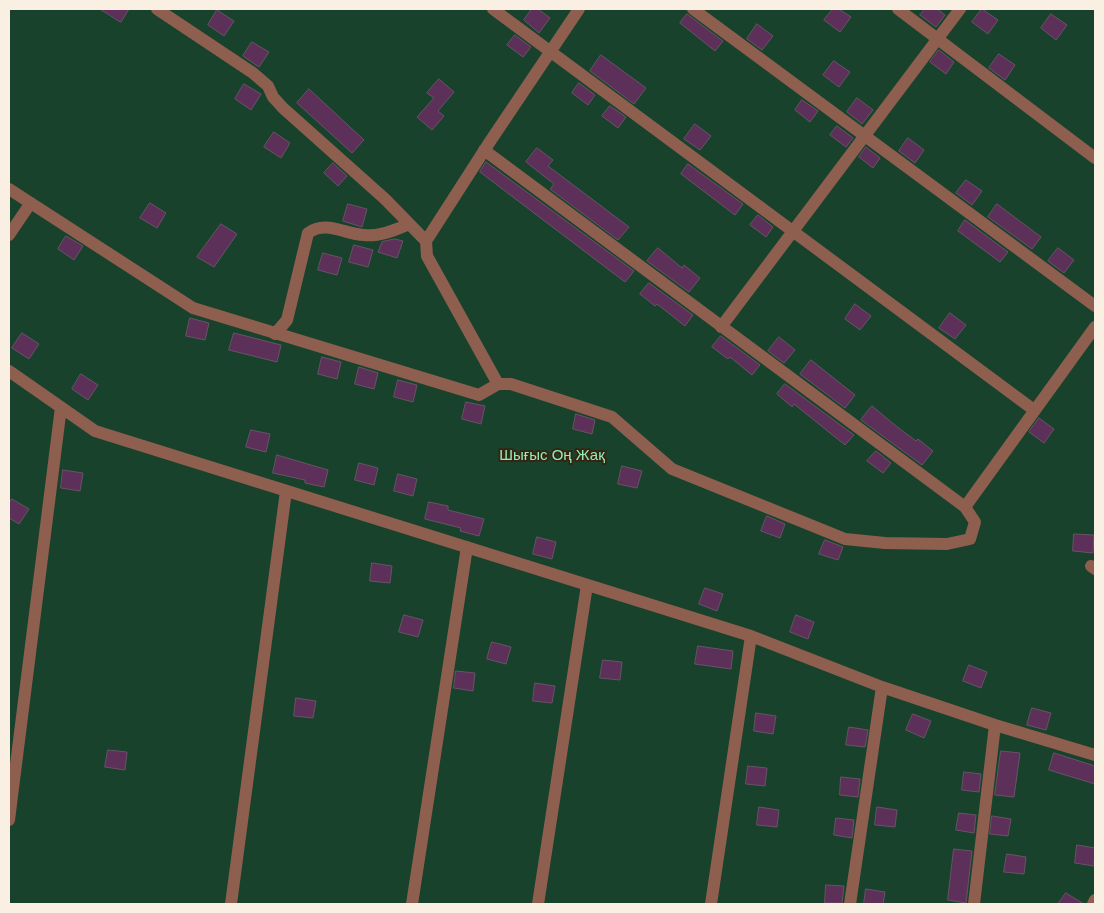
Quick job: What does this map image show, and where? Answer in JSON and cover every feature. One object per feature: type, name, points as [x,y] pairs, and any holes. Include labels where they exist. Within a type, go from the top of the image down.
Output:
[{"type":"street","points":[[157,9],[253,73],[268,86],[273,97],[283,108],[386,199],[426,241]]},
{"type":"street","points":[[493,9],[1034,410]]},
{"type":"street","points":[[498,384],[427,256],[426,241],[484,150],[579,9]]},
{"type":"street","points":[[693,9],[1095,306]]},
{"type":"street","points":[[898,9],[939,38],[1095,158]]},
{"type":"street","points":[[721,327],[960,9]]},
{"type":"street","points":[[9,189],[193,308],[479,395],[498,384],[511,384],[612,417],[672,469],[846,539],[947,544],[970,539],[975,522],[964,507],[484,150]]},
{"type":"street","points":[[9,235],[30,204]]},
{"type":"street","points":[[275,334],[287,320],[308,233],[315,228],[324,227],[364,236],[397,229],[409,224]]},
{"type":"street","points":[[964,507],[1095,327]]},
{"type":"street","points":[[9,371],[95,431],[751,636],[882,688],[1095,755]]},
{"type":"street","points":[[9,820],[61,407]]},
{"type":"street","points":[[231,904],[286,491]]},
{"type":"street","points":[[412,904],[467,547]]},
{"type":"street","points":[[538,904],[587,585]]},
{"type":"street","points":[[711,904],[751,636]]},
{"type":"street","points":[[850,904],[882,688]]},
{"type":"street","points":[[974,904],[995,725]]},
{"type":"street","points":[[1092,904],[1095,900]]},
{"type":"green space","name":"Шығыс Оң Жақ","points":[[9,9],[1095,9],[1095,904],[9,904]]},
{"type":"building","points":[[100,9],[129,9],[121,22]]},
{"type":"building","points":[[532,9],[538,9],[550,18],[539,33],[524,20]]},
{"type":"building","points":[[833,9],[839,9],[851,17],[840,32],[824,20]]},
{"type":"building","points":[[925,9],[937,9],[945,15],[936,27],[920,15]]},
{"type":"building","points":[[982,9],[998,20],[988,34],[972,22]]},
{"type":"building","points":[[217,10],[234,21],[224,36],[208,25]]},
{"type":"building","points":[[687,14],[723,41],[715,51],[680,23]]},
{"type":"building","points":[[1051,14],[1067,25],[1056,40],[1041,28]]},
{"type":"building","points":[[757,24],[773,36],[762,50],[747,39]]},
{"type":"building","points":[[515,35],[531,47],[523,57],[507,45]]},
{"type":"building","points":[[252,42],[269,52],[259,67],[243,56]]},
{"type":"building","points":[[939,50],[954,62],[946,74],[930,62]]},
{"type":"building","points":[[999,54],[1015,65],[1005,80],[989,68]]},
{"type":"building","points":[[601,55],[646,88],[634,104],[590,71]]},
{"type":"building","points":[[834,61],[850,72],[839,87],[823,75]]},
{"type":"building","points":[[439,79],[454,92],[438,111],[444,116],[432,130],[417,117],[434,98],[427,93]]},
{"type":"building","points":[[579,83],[595,95],[588,105],[572,93]]},
{"type":"building","points":[[244,84],[261,94],[251,110],[235,99]]},
{"type":"building","points":[[309,89],[364,140],[352,153],[297,103]]},
{"type":"building","points":[[857,98],[873,110],[862,124],[847,112]]},
{"type":"building","points":[[802,100],[818,111],[810,122],[795,110]]},
{"type":"building","points":[[610,106],[626,117],[618,128],[602,116]]},
{"type":"building","points":[[695,124],[711,136],[700,150],[684,139]]},
{"type":"building","points":[[837,126],[853,138],[846,147],[830,135]]},
{"type":"building","points":[[274,132],[290,143],[281,158],[264,147]]},
{"type":"building","points":[[908,138],[924,150],[915,163],[899,151]]},
{"type":"building","points":[[866,147],[880,158],[873,168],[859,157]]},
{"type":"building","points":[[537,148],[553,160],[548,166],[629,227],[618,240],[550,189],[554,184],[526,162]]},
{"type":"building","points":[[486,162],[634,271],[625,282],[480,172]]},
{"type":"building","points":[[333,163],[347,176],[338,186],[324,173]]},
{"type":"building","points":[[688,164],[743,204],[735,215],[681,174]]},
{"type":"building","points":[[966,180],[982,191],[972,205],[956,193]]},
{"type":"building","points":[[150,203],[166,213],[157,228],[140,218]]},
{"type":"building","points":[[348,204],[367,209],[362,227],[343,221]]},
{"type":"building","points":[[997,204],[1041,237],[1032,249],[988,217]]},
{"type":"building","points":[[758,215],[773,227],[766,237],[750,225]]},
{"type":"building","points":[[965,220],[1008,252],[1000,262],[958,231]]},
{"type":"building","points":[[221,224],[237,234],[214,267],[197,257]]},
{"type":"building","points":[[66,236],[83,246],[74,260],[58,249]]},
{"type":"building","points":[[395,239],[403,241],[397,258],[378,252],[382,242]]},
{"type":"building","points":[[354,245],[373,250],[368,267],[349,262]]},
{"type":"building","points":[[658,248],[682,268],[684,265],[700,278],[689,292],[647,261]]},
{"type":"building","points":[[1058,248],[1074,260],[1064,273],[1048,261]]},
{"type":"building","points":[[323,253],[342,258],[337,275],[318,270]]},
{"type":"building","points":[[649,283],[693,315],[685,326],[657,304],[655,306],[640,294]]},
{"type":"building","points":[[855,304],[871,316],[860,330],[845,319]]},
{"type":"building","points":[[950,313],[966,325],[955,339],[939,328]]},
{"type":"building","points":[[190,318],[209,323],[205,340],[186,336]]},
{"type":"building","points":[[22,333],[39,344],[29,359],[12,348]]},
{"type":"building","points":[[234,333],[281,345],[277,362],[229,350]]},
{"type":"building","points":[[721,336],[760,365],[752,375],[730,357],[728,359],[712,347]]},
{"type":"building","points":[[779,337],[795,350],[784,363],[768,351]]},
{"type":"building","points":[[322,357],[341,362],[337,379],[318,374]]},
{"type":"building","points":[[811,360],[855,395],[845,408],[800,374]]},
{"type":"building","points":[[359,367],[378,373],[374,389],[355,384]]},
{"type":"building","points":[[81,374],[98,385],[88,400],[72,389]]},
{"type":"building","points":[[398,380],[417,385],[413,402],[394,397]]},
{"type":"building","points":[[785,384],[854,435],[845,445],[794,404],[792,407],[777,394]]},
{"type":"building","points":[[466,402],[485,406],[481,424],[462,419]]},
{"type":"building","points":[[872,406],[916,441],[918,439],[933,451],[922,465],[861,420]]},
{"type":"building","points":[[576,414],[595,420],[592,434],[573,429]]},
{"type":"building","points":[[1039,418],[1054,429],[1044,443],[1029,432]]},
{"type":"building","points":[[251,430],[270,434],[266,452],[246,447]]},
{"type":"building","points":[[876,451],[891,463],[883,473],[867,461]]},
{"type":"building","points":[[277,455],[328,470],[324,487],[305,483],[305,480],[273,473]]},
{"type":"building","points":[[359,463],[378,468],[374,485],[355,480]]},
{"type":"building","points":[[622,466],[642,471],[637,488],[618,484]]},
{"type":"building","points":[[63,470],[83,473],[80,491],[61,488]]},
{"type":"building","points":[[398,474],[417,479],[413,496],[394,491]]},
{"type":"building","points":[[12,499],[29,509],[19,524],[9,518],[9,504]]},
{"type":"building","points":[[429,502],[448,506],[448,510],[484,519],[479,536],[460,531],[461,528],[425,519]]},
{"type":"building","points":[[767,516],[785,524],[780,538],[761,531]]},
{"type":"building","points":[[1074,534],[1094,535],[1093,553],[1073,551]]},
{"type":"building","points":[[537,537],[556,542],[552,559],[533,554]]},
{"type":"building","points":[[825,540],[843,547],[838,560],[819,554]]},
{"type":"building","points":[[372,563],[392,566],[390,583],[370,581]]},
{"type":"building","points":[[705,588],[723,594],[717,611],[699,604]]},
{"type":"building","points":[[404,615],[423,620],[418,637],[399,632]]},
{"type":"building","points":[[796,615],[814,622],[808,639],[790,632]]},
{"type":"building","points":[[492,642],[511,647],[506,664],[487,659]]},
{"type":"building","points":[[698,646],[733,651],[731,669],[695,664]]},
{"type":"building","points":[[603,660],[622,662],[620,680],[600,678]]},
{"type":"building","points":[[969,665],[987,672],[981,688],[963,681]]},
{"type":"building","points":[[456,671],[475,673],[473,691],[454,688]]},
{"type":"building","points":[[535,683],[555,686],[552,703],[533,701]]},
{"type":"building","points":[[296,698],[316,701],[313,718],[294,716]]},
{"type":"building","points":[[1032,708],[1051,713],[1046,730],[1027,725]]},
{"type":"building","points":[[756,713],[776,716],[773,734],[754,731]]},
{"type":"building","points":[[913,714],[931,721],[924,738],[906,730]]},
{"type":"building","points":[[849,727],[868,730],[865,747],[846,745]]},
{"type":"building","points":[[108,750],[127,752],[125,770],[105,767]]},
{"type":"building","points":[[1001,751],[1020,753],[1014,797],[995,795]]},
{"type":"building","points":[[1054,753],[1095,766],[1095,784],[1049,770]]},
{"type":"building","points":[[748,766],[767,768],[765,786],[746,784]]},
{"type":"building","points":[[964,772],[981,774],[979,792],[962,790]]},
{"type":"building","points":[[841,777],[860,779],[858,797],[840,795]]},
{"type":"building","points":[[759,807],[779,810],[777,827],[757,825]]},
{"type":"building","points":[[877,807],[897,810],[895,827],[875,825]]},
{"type":"building","points":[[959,813],[976,815],[974,833],[956,830]]},
{"type":"building","points":[[992,816],[1011,819],[1008,836],[990,834]]},
{"type":"building","points":[[836,818],[854,820],[852,838],[834,835]]},
{"type":"building","points":[[1077,845],[1095,848],[1094,866],[1075,863]]},
{"type":"building","points":[[954,849],[972,851],[966,903],[948,900]]},
{"type":"building","points":[[1007,854],[1026,857],[1024,874],[1004,872]]},
{"type":"building","points":[[826,885],[844,886],[842,903],[825,903]]},
{"type":"building","points":[[866,889],[885,892],[883,904],[864,904]]},
{"type":"building","points":[[1066,893],[1084,904],[1058,904]]}]
